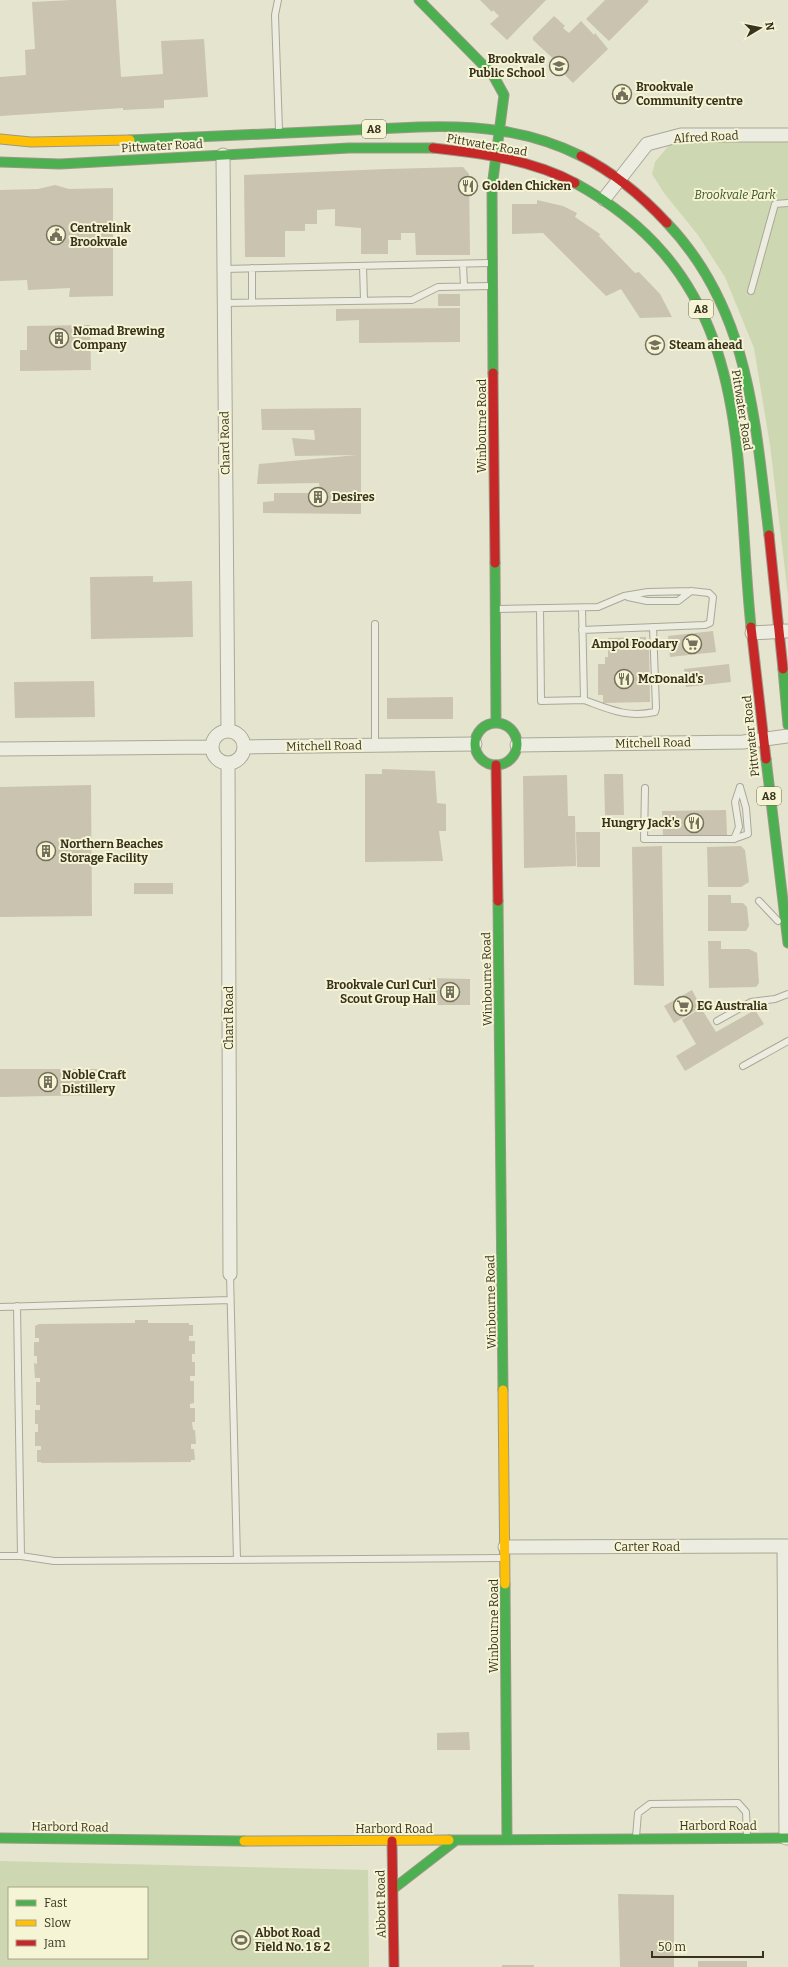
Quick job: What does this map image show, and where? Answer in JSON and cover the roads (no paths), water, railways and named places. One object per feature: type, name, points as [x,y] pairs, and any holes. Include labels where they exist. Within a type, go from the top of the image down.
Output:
[{"type":"main road","name":"Winbourne Road","points":[[419,0],[493,75],[500,85],[504,102],[492,187],[496,723]]},
{"type":"main road","name":"Pittwater Road","points":[[0,139],[31,142],[65,142],[406,128],[478,128],[528,134],[572,151],[598,164],[619,179],[664,217],[701,263],[727,315],[739,348],[751,396],[784,631],[788,725]]},
{"type":"main road","name":"Pittwater Road","points":[[0,162],[32,164],[78,163],[404,147],[467,151],[497,156],[540,168],[565,178],[604,199],[633,220],[672,264],[699,306],[719,352],[728,388],[738,452],[752,633],[775,852],[788,943]]},
{"type":"main road","points":[[496,723],[503,724],[514,732],[517,745],[515,753],[510,759],[504,763],[496,765],[484,760],[476,750],[475,744],[479,732],[490,724],[496,723]]},
{"type":"main road","name":"Winbourne Road","points":[[496,765],[507,1840]]},
{"type":"main road","name":"Harbord Road","points":[[0,1838],[392,1841],[787,1838]]},
{"type":"main road","points":[[393,1889],[455,1840]]},
{"type":"main road","name":"Abbott Road","points":[[392,1841],[394,1967]]},
{"type":"street","name":"Alfred Road","points":[[604,199],[647,144],[681,136],[788,135]]},
{"type":"street","name":"Chard Road","points":[[223,155],[228,730]]},
{"type":"street","points":[[752,633],[784,631]]},
{"type":"street","points":[[228,730],[239,734],[244,746],[244,751],[239,758],[228,763],[217,758],[212,747],[217,735],[228,730]]},
{"type":"street","name":"Mitchell Road","points":[[517,745],[743,742],[788,736]]},
{"type":"street","name":"Mitchell Road","points":[[244,746],[475,744]]},
{"type":"street","points":[[0,749],[212,747]]},
{"type":"street","name":"Chard Road","points":[[228,763],[230,1274]]},
{"type":"street","points":[[786,1546],[787,1838]]},
{"type":"street","name":"Carter Road","points":[[505,1553],[786,1546]]},
{"type":"lane","points":[[278,0],[275,15],[279,133]]},
{"type":"lane","points":[[751,291],[775,204],[788,203]]},
{"type":"lane","points":[[224,269],[492,263]]},
{"type":"lane","points":[[463,264],[464,286]]},
{"type":"lane","points":[[363,266],[364,300]]},
{"type":"lane","points":[[252,268],[252,302]]},
{"type":"lane","points":[[224,303],[412,300],[438,287],[493,286]]},
{"type":"lane","points":[[495,609],[598,607],[624,596],[648,592],[691,591],[709,593],[713,597],[710,623],[705,625],[582,630]]},
{"type":"lane","points":[[624,596],[647,601],[678,601],[691,591]]},
{"type":"lane","points":[[540,608],[542,701],[584,700],[615,712],[647,714],[654,712],[656,708],[653,627]]},
{"type":"lane","points":[[582,608],[584,700]]},
{"type":"lane","points":[[375,624],[375,745]]},
{"type":"lane","points":[[645,788],[644,839],[734,839],[748,834],[746,808],[740,787],[735,802],[739,827],[734,839]]},
{"type":"lane","points":[[759,901],[786,930]]},
{"type":"lane","points":[[717,1021],[751,1002],[775,999],[788,994]]},
{"type":"lane","points":[[743,1066],[788,1041]]},
{"type":"lane","points":[[230,1274],[238,1560]]},
{"type":"lane","points":[[0,1307],[230,1300]]},
{"type":"lane","points":[[17,1306],[21,1556]]},
{"type":"lane","points":[[0,1556],[21,1556],[54,1561],[238,1560],[505,1553]]},
{"type":"lane","points":[[636,1839],[638,1813],[650,1804],[738,1803],[746,1812],[747,1838]]},
{"type":"place","name":"Brookvale Public School","points":[[559,66]]},
{"type":"place","name":"Brookvale Community centre","points":[[622,94]]},
{"type":"place","name":"Golden Chicken","points":[[468,186]]},
{"type":"place","name":"Centrelink Brookvale","points":[[56,235]]},
{"type":"place","name":"Nomad Brewing Company","points":[[59,338]]},
{"type":"place","name":"Steam ahead","points":[[655,345]]},
{"type":"place","name":"Desires","points":[[318,497]]},
{"type":"place","name":"Ampol Foodary","points":[[692,644]]},
{"type":"place","name":"McDonald's","points":[[624,679]]},
{"type":"place","name":"Hungry Jack's","points":[[694,823]]},
{"type":"place","name":"Northern Beaches Storage Facility","points":[[46,851]]},
{"type":"place","name":"Brookvale Curl Curl Scout Group Hall","points":[[450,992]]},
{"type":"place","name":"EG Australia","points":[[683,1006]]},
{"type":"place","name":"Noble Craft Distillery","points":[[48,1082]]},
{"type":"place","name":"Abbot Road Field No. 1 & 2","points":[[241,1940]]},
{"type":"park label","name":"Brookvale Park","points":[[735,195]]}]
